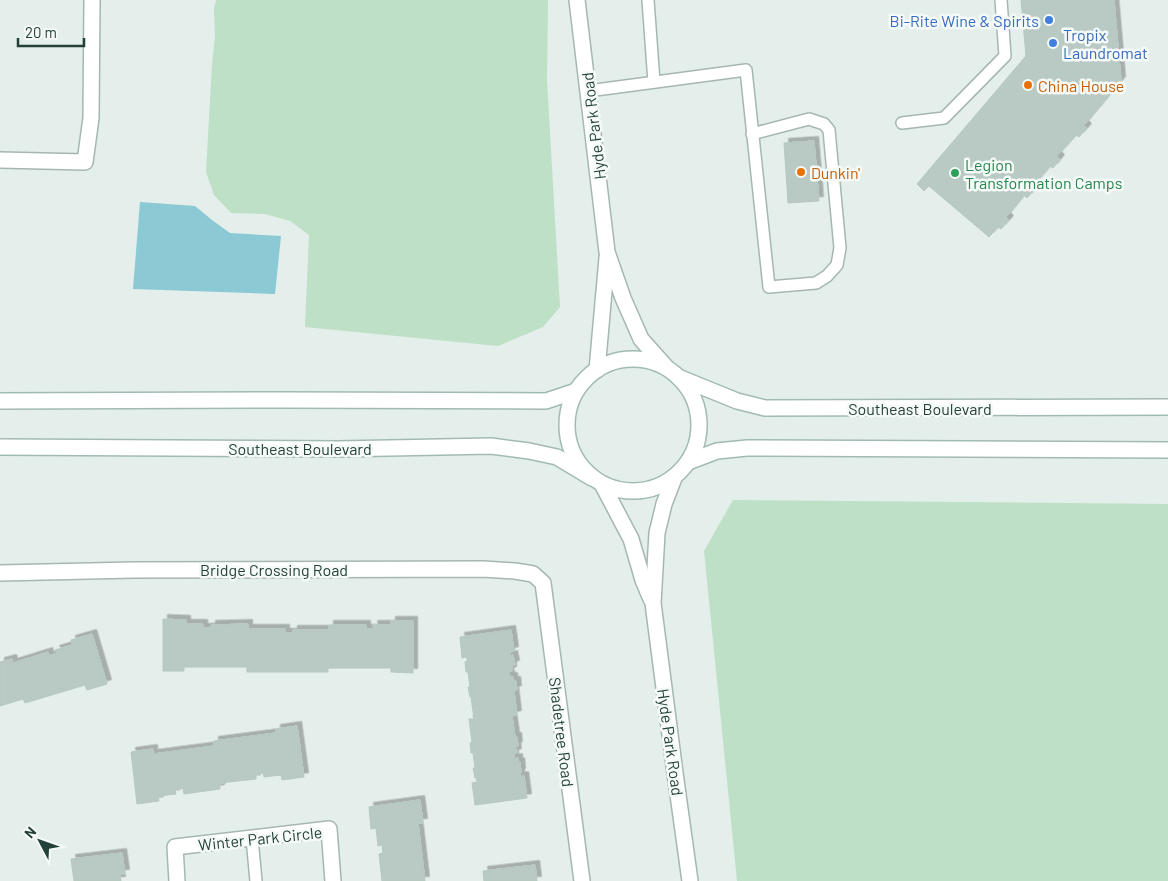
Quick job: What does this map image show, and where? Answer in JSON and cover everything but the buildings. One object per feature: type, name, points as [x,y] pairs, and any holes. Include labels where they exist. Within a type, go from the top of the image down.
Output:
[{"type":"main road","points":[[0,160],[85,162],[90,118],[92,0]]},
{"type":"main road","name":"Hyde Park Road","points":[[578,0],[607,252],[597,370]]},
{"type":"main road","name":"Hyde Park Road","points":[[607,252],[623,298],[641,339],[666,367]]},
{"type":"main road","points":[[0,401],[546,401],[576,391],[597,370],[626,359],[644,359],[666,367],[689,388],[696,400],[695,445],[688,462],[674,478],[650,490],[625,491],[597,481],[584,470],[570,446],[567,418],[576,391]]},
{"type":"main road","name":"Southeast Boulevard","points":[[678,377],[737,401],[765,408],[1168,407]]},
{"type":"main road","name":"Southeast Boulevard","points":[[0,447],[338,449],[491,446],[558,457],[597,481]]},
{"type":"main road","points":[[688,462],[717,451],[747,448],[1168,450]]},
{"type":"main road","name":"Hyde Park Road","points":[[674,478],[664,504],[657,533],[653,603],[690,881]]},
{"type":"main road","name":"Hyde Park Road","points":[[597,481],[631,539],[643,580],[653,603]]},
{"type":"main road","name":"Bridge Crossing Road","points":[[0,573],[144,570],[483,569],[533,574],[543,584]]},
{"type":"main road","name":"Shadetree Road","points":[[543,584],[582,881]]},
{"type":"main road","name":"Winter Park Circle","points":[[177,881],[175,847],[329,829],[334,881]]},
{"type":"lane","points":[[648,0],[654,82]]},
{"type":"lane","points":[[902,123],[944,118],[1006,56],[1001,0]]},
{"type":"lane","points":[[588,91],[746,70],[752,134],[768,287],[816,283],[827,276],[837,265],[840,248],[829,130],[824,124],[809,119],[752,134]]},
{"type":"lane","points":[[252,838],[256,881]]},
{"type":"green space","points":[[216,0],[548,0],[547,80],[560,307],[543,327],[498,346],[305,327],[309,235],[290,221],[265,214],[231,213],[214,195],[206,172]]},
{"type":"green space","points":[[733,500],[1168,504],[1168,881],[737,881],[704,551]]},
{"type":"water","points":[[140,202],[195,206],[230,233],[281,236],[275,294],[133,289]]},
{"type":"place","name":"Bi-Rite Wine & Spirits","points":[[1049,20]]},
{"type":"place","name":"Tropix Laundromat","points":[[1053,43]]},
{"type":"place","name":"China House","points":[[1028,85]]},
{"type":"place","name":"Dunkin'","points":[[801,172]]},
{"type":"place","name":"Legion Transformation Camps","points":[[955,173]]}]
